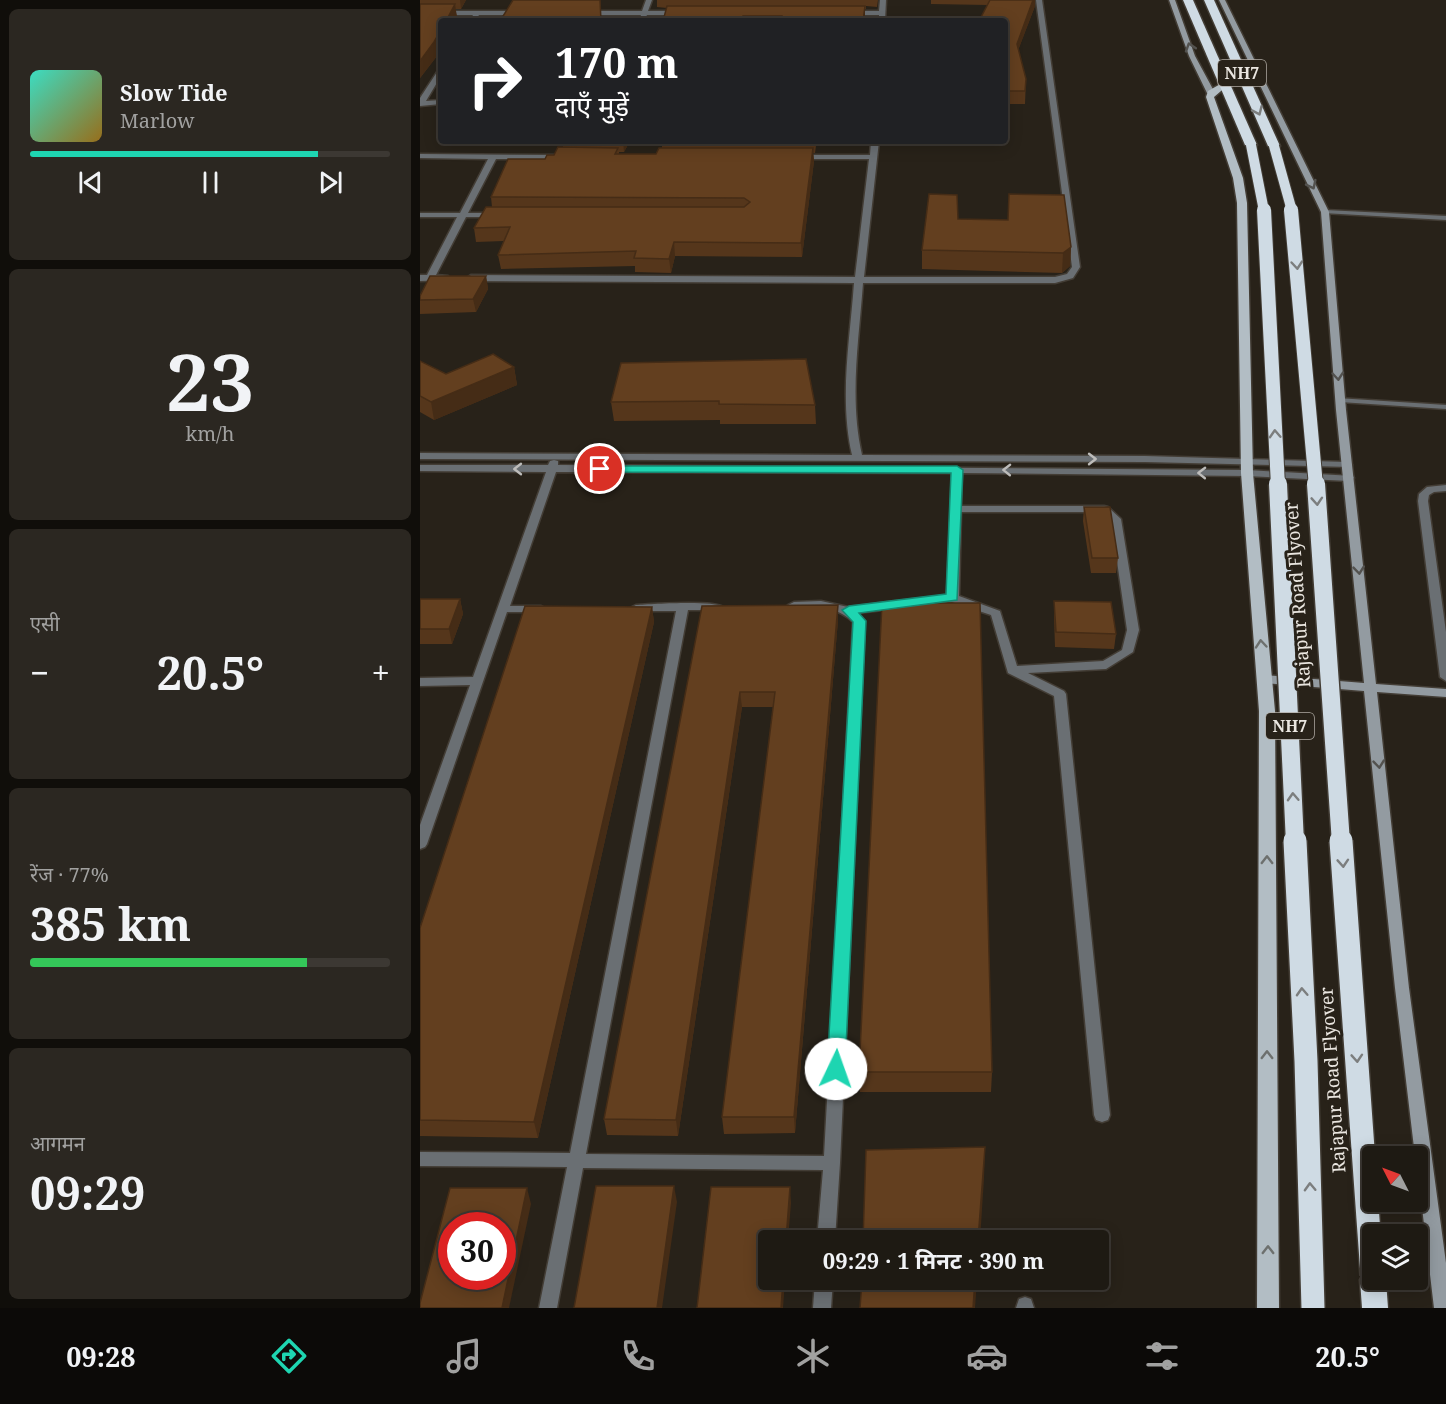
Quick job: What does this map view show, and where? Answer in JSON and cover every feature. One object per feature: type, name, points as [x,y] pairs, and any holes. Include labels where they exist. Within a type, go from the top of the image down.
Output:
[{"type":"highway","name":"NH7","points":[[1188,0],[1217,89]]},
{"type":"highway","name":"Rajapur Road Flyover","points":[[1209,0],[1274,146],[1292,212],[1312,429],[1368,1224]]},
{"type":"highway","name":"Rajapur Road Flyover","points":[[1217,89],[1251,145],[1264,207],[1306,1061],[1313,1308]]},
{"type":"highway","points":[[1374,1290],[1375,1308]]},
{"type":"main road","points":[[1217,89],[1210,97],[1238,178],[1242,203],[1267,711],[1268,1308]]},
{"type":"street","points":[[642,18],[649,0]]},
{"type":"street","points":[[882,18],[883,0]]},
{"type":"street","points":[[466,278],[860,280],[1055,279],[1070,276],[1076,267],[1039,0]]},
{"type":"street","points":[[1172,0],[1192,56],[1217,89]]},
{"type":"street","points":[[1222,0],[1325,212],[1340,400],[1402,988],[1443,1308]]},
{"type":"street","points":[[420,13],[525,13]]},
{"type":"street","points":[[474,18],[477,13]]},
{"type":"street","points":[[572,13],[692,13]]},
{"type":"street","points":[[835,13],[882,13]]},
{"type":"street","points":[[420,103],[438,75]]},
{"type":"street","points":[[420,103],[438,102]]},
{"type":"street","points":[[858,458],[852,439],[851,409],[860,280],[875,144]]},
{"type":"street","points":[[420,156],[565,157]]},
{"type":"street","points":[[430,278],[493,157]]},
{"type":"street","points":[[790,157],[873,157]]},
{"type":"street","points":[[420,215],[510,215]]},
{"type":"street","points":[[420,278],[454,278]]},
{"type":"street","points":[[420,456],[554,463],[957,470],[1254,468]]},
{"type":"street","points":[[420,468],[554,463],[858,458],[1348,471]]},
{"type":"street","points":[[420,844],[426,810],[477,681],[554,463]]},
{"type":"street","points":[[953,598],[957,470]]},
{"type":"street","points":[[1446,488],[1431,489],[1424,494],[1423,501],[1446,677]]},
{"type":"street","points":[[956,509],[1104,509],[1116,519],[1132,630],[1127,652],[1106,665],[1012,670]]},
{"type":"street","points":[[784,605],[829,604],[849,610],[953,598],[996,613],[1012,670],[1060,694],[1102,1115]]},
{"type":"street","points":[[616,608],[728,607]]},
{"type":"street","points":[[548,1308],[684,608]]},
{"type":"street","points":[[503,609],[559,609]]},
{"type":"street","points":[[827,1230],[859,621],[849,610]]},
{"type":"street","points":[[1264,679],[1446,693]]},
{"type":"street","points":[[420,682],[477,681]]},
{"type":"street","points":[[420,1159],[832,1163]]},
{"type":"street","points":[[822,1308],[823,1290]]},
{"type":"lane","points":[[1325,212],[1446,218]]},
{"type":"lane","points":[[1340,400],[1446,407]]},
{"type":"building","points":[[513,0],[600,0],[601,18],[502,18]]},
{"type":"building","points":[[990,0],[1033,0],[1017,44],[1026,79],[1025,91],[1008,91],[1008,18],[981,18]]},
{"type":"building","points":[[420,4],[455,4],[448,18],[438,18],[438,35],[420,61]]},
{"type":"building","points":[[667,6],[865,6],[863,18],[743,16],[742,18],[664,18]]},
{"type":"building","points":[[558,147],[618,148],[615,154],[656,154],[659,148],[813,148],[801,243],[674,242],[669,259],[634,258],[636,251],[498,255],[510,227],[474,228],[486,207],[744,207],[750,202],[744,198],[491,197],[508,159],[545,159],[547,155],[554,155]]},
{"type":"building","points":[[929,194],[957,195],[958,219],[1008,220],[1009,194],[1064,195],[1071,247],[1063,253],[922,250]]},
{"type":"building","points":[[430,276],[486,276],[473,299],[420,300]]},
{"type":"building","points":[[493,354],[514,367],[431,402],[420,396],[420,361],[446,374]]},
{"type":"building","points":[[806,359],[815,405],[719,404],[719,401],[611,402],[621,363]]},
{"type":"building","points":[[1084,507],[1110,507],[1118,558],[1092,558]]},
{"type":"building","points":[[420,599],[460,599],[449,629],[420,629]]},
{"type":"building","points":[[1054,601],[1111,602],[1116,634],[1056,632]]},
{"type":"building","points":[[882,603],[980,603],[992,1072],[859,1072]]},
{"type":"building","points":[[838,605],[794,1117],[722,1117],[775,692],[740,692],[676,1120],[604,1119],[702,606]]},
{"type":"building","points":[[525,606],[652,607],[534,1122],[420,1120],[420,928]]},
{"type":"building","points":[[985,1147],[979,1230],[863,1230],[866,1150]]},
{"type":"building","points":[[596,1186],[674,1186],[657,1308],[574,1308]]},
{"type":"building","points":[[711,1187],[790,1187],[787,1230],[758,1230],[758,1290],[782,1290],[781,1308],[697,1308]]},
{"type":"building","points":[[450,1188],[527,1188],[516,1241],[516,1212],[444,1212]]},
{"type":"building","points":[[438,1234],[438,1290],[506,1290],[502,1308],[420,1308]]},
{"type":"building","points":[[861,1290],[974,1290],[973,1308],[860,1308]]},
{"type":"route","points":[[600,469],[957,470],[953,598],[849,610],[859,621],[836,1069]]}]
